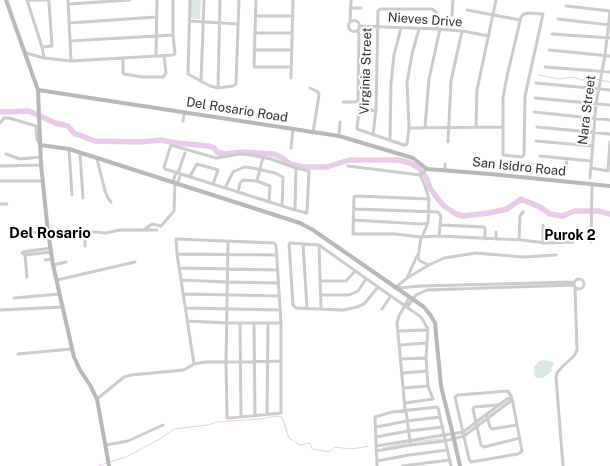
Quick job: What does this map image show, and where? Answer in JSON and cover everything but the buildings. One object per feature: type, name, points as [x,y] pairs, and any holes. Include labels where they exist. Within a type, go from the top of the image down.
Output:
[{"type":"main road","points":[[6,0],[38,90],[41,165],[48,233],[71,349],[76,364],[90,385],[97,399],[109,466]]},
{"type":"main road","name":"Del Rosario Road","points":[[38,90],[339,136],[413,158],[426,170]]},
{"type":"main road","points":[[40,144],[70,149],[97,159],[300,223],[313,230],[428,311],[435,323],[440,380],[460,466]]},
{"type":"main road","name":"San Isidro Road","points":[[426,170],[445,170],[610,186]]},
{"type":"street","points":[[42,47],[52,46],[49,2],[27,0],[44,58]]},
{"type":"street","points":[[71,61],[69,2],[130,0]]},
{"type":"street","points":[[156,56],[157,0]]},
{"type":"street","points":[[26,53],[44,58],[71,61],[173,55],[175,54],[173,35],[173,0]]},
{"type":"street","points":[[190,0],[188,73],[189,76],[218,88],[233,86],[236,84],[239,0]]},
{"type":"street","points":[[202,82],[204,0]]},
{"type":"street","points":[[218,88],[220,0]]},
{"type":"street","points":[[256,0],[255,68],[292,67]]},
{"type":"street","points":[[291,78],[293,0]]},
{"type":"street","points":[[351,0],[350,22],[348,25],[350,30],[353,32],[358,30]]},
{"type":"street","points":[[452,15],[453,0]]},
{"type":"street","points":[[476,128],[477,90],[496,0]]},
{"type":"street","points":[[566,6],[610,11]]},
{"type":"street","points":[[350,8],[360,8]]},
{"type":"street","name":"Virginia Street","points":[[373,135],[376,110],[377,13],[380,9],[432,9],[436,12],[438,29]]},
{"type":"street","points":[[467,10],[520,20]]},
{"type":"street","name":"Nara Street","points":[[590,178],[596,104],[608,38],[610,11]]},
{"type":"street","points":[[530,13],[545,14],[525,96],[524,155],[522,157],[502,155],[504,91],[520,20],[522,15],[530,13]]},
{"type":"street","points":[[256,16],[293,16]]},
{"type":"street","points":[[69,23],[156,17]]},
{"type":"street","points":[[558,19],[609,25]]},
{"type":"street","points":[[189,21],[238,24]]},
{"type":"street","name":"Nieves Drive","points":[[350,22],[356,21],[359,26],[438,29],[462,31],[489,36]]},
{"type":"street","points":[[343,102],[358,101],[359,26]]},
{"type":"street","points":[[390,139],[391,84],[394,55],[401,28]]},
{"type":"street","points":[[376,110],[358,112],[357,129],[404,145],[406,144],[409,128],[407,83],[412,54],[419,28]]},
{"type":"street","points":[[424,127],[429,78],[438,29]]},
{"type":"street","points":[[448,142],[451,81],[462,31]]},
{"type":"street","points":[[256,33],[292,33]]},
{"type":"street","points":[[552,34],[608,38]]},
{"type":"street","points":[[70,41],[173,35]]},
{"type":"street","points":[[255,50],[292,50]]},
{"type":"street","points":[[549,50],[610,56]]},
{"type":"street","points":[[123,58],[124,74],[142,77],[163,77],[166,73],[164,56]]},
{"type":"street","points":[[545,67],[610,72]]},
{"type":"street","points":[[536,83],[610,90]]},
{"type":"street","points":[[310,88],[315,89],[319,95],[314,133]]},
{"type":"street","points":[[535,98],[610,105]]},
{"type":"street","points":[[183,121],[184,112]]},
{"type":"street","points":[[534,112],[610,120]]},
{"type":"street","points":[[0,122],[4,118],[10,118],[36,126],[37,139],[40,144]]},
{"type":"street","points":[[339,136],[340,122]]},
{"type":"street","points":[[409,128],[503,127]]},
{"type":"street","points":[[537,127],[610,134]]},
{"type":"street","points":[[291,148],[293,130]]},
{"type":"street","points":[[536,141],[593,146]]},
{"type":"street","points":[[591,168],[609,171],[610,142]]},
{"type":"street","points":[[171,145],[181,147],[216,158],[240,154],[264,158],[309,171],[308,212],[306,213],[295,210],[165,169],[164,167],[171,145]]},
{"type":"street","points":[[181,147],[182,151],[185,153]]},
{"type":"street","points":[[70,149],[72,195]]},
{"type":"street","points":[[143,230],[152,224],[161,226],[174,211],[175,183],[185,153],[189,152],[190,149]]},
{"type":"street","points":[[80,153],[83,198]]},
{"type":"street","points":[[6,154],[20,159],[41,156]]},
{"type":"street","points":[[540,156],[591,161]]},
{"type":"street","points":[[258,181],[264,158]]},
{"type":"street","points":[[97,159],[105,190],[111,202]]},
{"type":"street","points":[[566,169],[567,159]]},
{"type":"street","points":[[190,176],[195,165],[197,164],[218,170],[219,171],[213,184]]},
{"type":"street","points":[[445,164],[445,170]]},
{"type":"street","points":[[0,166],[41,165]]},
{"type":"street","points":[[348,166],[420,174],[426,170]]},
{"type":"street","points":[[225,188],[229,177],[238,169],[248,167],[281,175],[283,177],[282,206]]},
{"type":"street","points":[[295,210],[296,168]]},
{"type":"street","points":[[407,278],[418,256],[421,237],[428,223],[428,199],[420,174]]},
{"type":"street","points":[[238,192],[240,183],[243,180],[258,181],[270,186],[269,201]]},
{"type":"street","points":[[0,181],[43,181]]},
{"type":"street","points":[[591,242],[592,185]]},
{"type":"street","points":[[428,199],[355,196],[353,234],[395,234],[421,237],[439,236],[543,242],[573,242]]},
{"type":"street","points":[[0,204],[7,204]]},
{"type":"street","points":[[354,209],[438,212],[440,214],[439,236]]},
{"type":"street","points":[[519,240],[520,216],[523,212]]},
{"type":"street","points":[[353,220],[421,224],[428,223]]},
{"type":"street","points":[[440,225],[484,227],[485,239]]},
{"type":"street","points":[[543,225],[543,242]]},
{"type":"street","points":[[15,230],[48,233],[105,233],[120,230],[157,230]]},
{"type":"street","points":[[85,232],[85,246]]},
{"type":"street","points":[[496,232],[496,239]]},
{"type":"street","points":[[194,364],[176,239],[228,241],[274,243],[276,245],[277,256],[281,323],[281,412],[279,414],[227,418],[226,323],[228,241]]},
{"type":"street","points":[[378,287],[364,304],[357,307],[343,310],[296,308],[293,305],[289,244],[319,246],[406,306],[421,317],[425,322],[428,330],[426,358],[428,386],[433,397],[432,400],[405,403]]},
{"type":"street","points":[[303,244],[307,308]]},
{"type":"street","points":[[319,246],[322,295],[321,308]]},
{"type":"street","points":[[27,277],[22,254],[51,250]]},
{"type":"street","points":[[395,288],[407,278],[444,258],[476,253],[523,257],[556,255]]},
{"type":"street","points":[[177,254],[277,256]]},
{"type":"street","points":[[418,256],[420,261],[429,265]]},
{"type":"street","points":[[45,260],[53,259]]},
{"type":"street","points":[[54,265],[66,262]]},
{"type":"street","points":[[57,280],[135,262]]},
{"type":"street","points":[[180,268],[278,270]]},
{"type":"street","points":[[321,281],[346,281],[355,271]]},
{"type":"street","points":[[322,295],[349,295],[358,291],[366,279]]},
{"type":"street","points":[[182,280],[278,283]]},
{"type":"street","points":[[395,288],[421,286],[574,285]]},
{"type":"street","points":[[410,443],[398,318],[410,299],[427,290],[574,285]]},
{"type":"street","points":[[563,466],[556,377],[557,373],[574,356],[577,350],[574,285]]},
{"type":"street","points":[[14,298],[60,294]]},
{"type":"street","points":[[184,294],[279,296]]},
{"type":"street","points":[[382,309],[392,296]]},
{"type":"street","points":[[0,310],[63,307]]},
{"type":"street","points":[[186,308],[280,310]]},
{"type":"street","points":[[188,321],[268,324],[281,323]]},
{"type":"street","points":[[240,323],[241,417]]},
{"type":"street","points":[[254,323],[253,361],[255,416]]},
{"type":"street","points":[[267,415],[268,324]]},
{"type":"street","points":[[399,331],[428,330]]},
{"type":"street","points":[[400,345],[427,343]]},
{"type":"street","points":[[18,354],[71,349]]},
{"type":"street","points":[[401,359],[426,358]]},
{"type":"street","points":[[97,399],[124,377],[131,375],[184,370],[194,364],[202,362],[281,361]]},
{"type":"street","points":[[403,373],[427,371]]},
{"type":"street","points":[[404,388],[428,386]]},
{"type":"street","points":[[508,391],[511,394],[512,399],[522,451],[520,453],[473,463],[469,459],[455,399],[458,395],[508,391]]},
{"type":"street","points":[[376,446],[445,441],[476,427],[507,399],[512,399]]},
{"type":"street","points":[[463,434],[475,423],[512,399]]},
{"type":"street","points":[[500,405],[474,407],[473,412],[475,423],[481,444],[484,447],[520,438]]},
{"type":"street","points":[[488,406],[492,411]]},
{"type":"street","points":[[377,466],[375,417],[406,409],[438,407],[451,466]]},
{"type":"street","points":[[487,416],[492,429],[517,424]]},
{"type":"street","points":[[376,427],[440,417]]},
{"type":"street","points":[[106,445],[128,441],[163,425]]},
{"type":"street","points":[[376,437],[408,431],[443,427]]},
{"type":"street","points":[[376,451],[444,436],[454,437]]},
{"type":"street","points":[[377,461],[409,454],[447,450]]},
{"type":"street","points":[[402,466],[450,460]]},
{"type":"shaded area","points":[[190,0],[201,0],[200,19],[189,18]]},
{"type":"shaded area","points":[[545,360],[553,362],[554,365],[551,368],[552,371],[543,378],[536,378],[534,375],[534,367],[539,361]]},
{"type":"waterway","points":[[539,75],[559,79],[574,77],[581,80],[595,79],[610,82]]},
{"type":"waterway","points":[[0,112],[29,111],[55,123],[68,126],[75,134],[95,141],[140,142],[161,140],[209,146],[214,148],[217,152],[225,154],[244,152],[274,154],[290,164],[303,167],[327,167],[349,160],[398,160],[410,163],[419,168],[427,179],[430,188],[444,206],[456,214],[463,216],[507,209],[521,199],[540,207],[550,214],[562,216],[575,211],[598,211],[610,214]]},
{"type":"waterway","points":[[109,462],[126,457],[160,439],[174,429],[208,425],[217,422],[261,419],[276,416],[282,417],[289,438],[300,445],[310,443],[312,449],[330,452],[334,447],[352,449],[369,446]]},
{"type":"waterway","points":[[410,442],[443,439]]},
{"type":"waterway","points":[[383,448],[407,443]]},
{"type":"waterway","points":[[98,466],[106,463]]},
{"type":"district","name":"Del Rosario","points":[[50,233]]},
{"type":"district","name":"Purok 2","points":[[570,236]]}]
